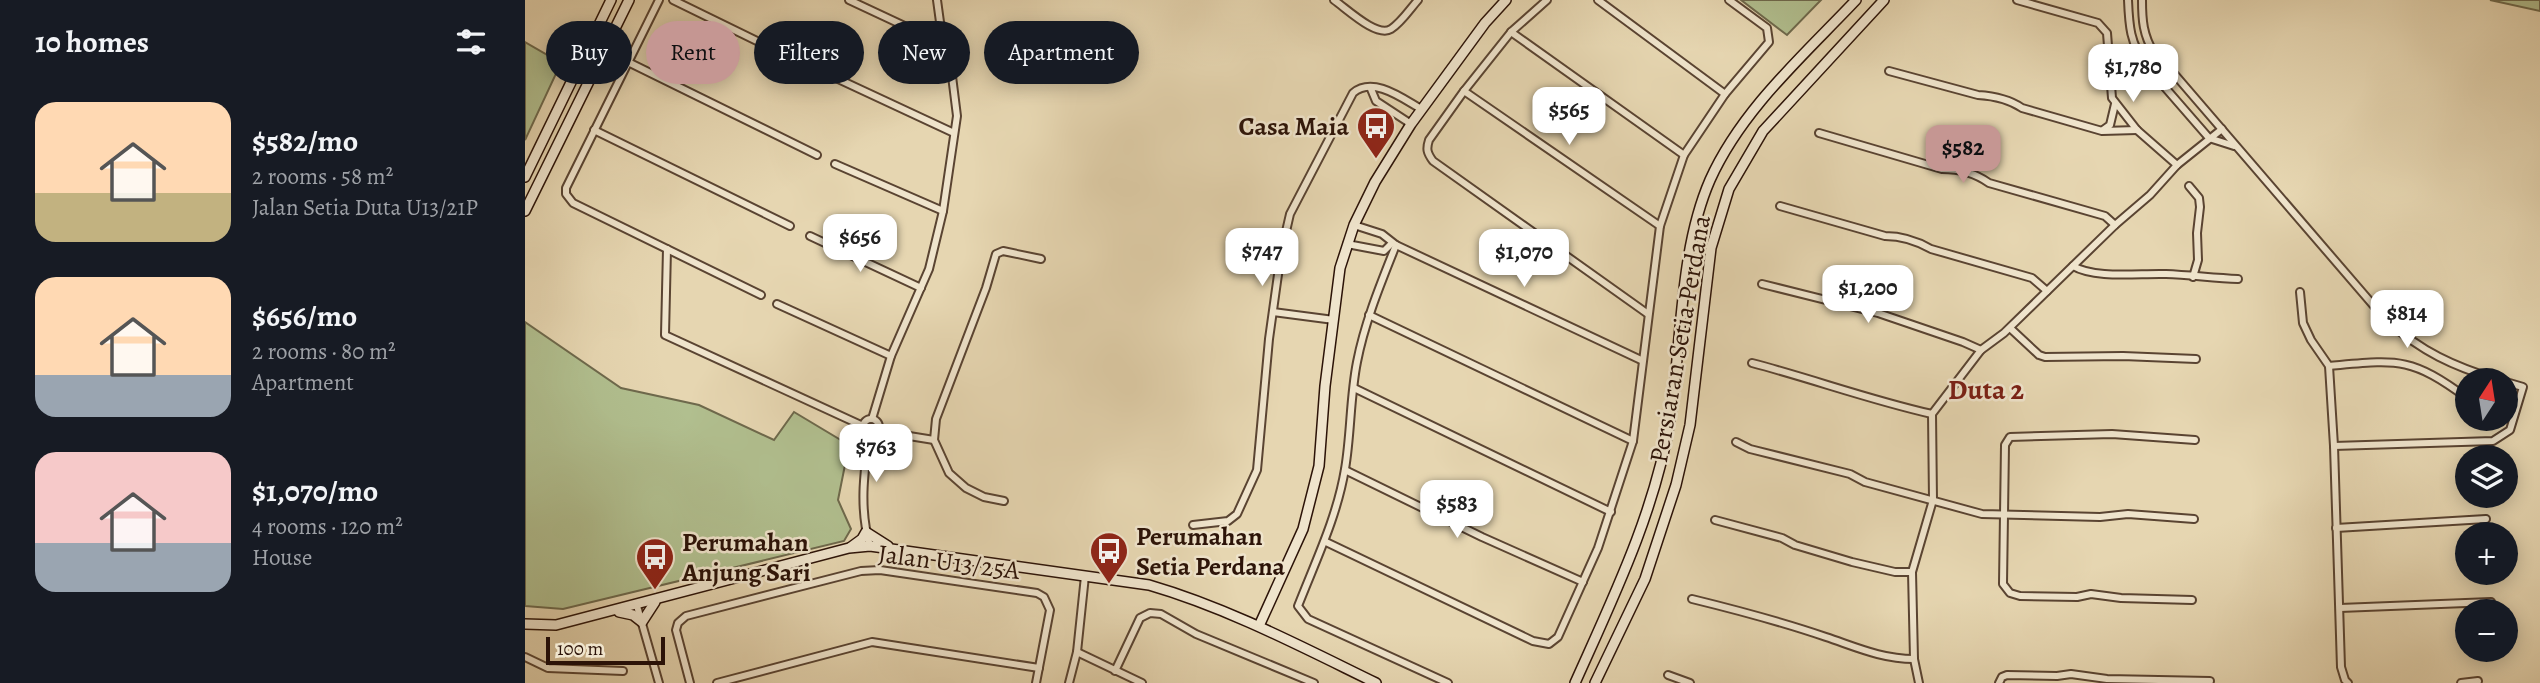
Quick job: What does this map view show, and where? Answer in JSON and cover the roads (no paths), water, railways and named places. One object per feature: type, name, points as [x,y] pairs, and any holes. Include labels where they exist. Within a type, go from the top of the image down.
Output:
[{"type":"street","points":[[525,177],[611,0]]},
{"type":"street","points":[[525,211],[629,0]]},
{"type":"street","points":[[632,54],[659,0]]},
{"type":"street","points":[[673,0],[754,40]]},
{"type":"street","points":[[849,0],[894,21]]},
{"type":"street","points":[[937,0],[940,21]]},
{"type":"street","points":[[1334,0],[1374,29],[1383,31],[1392,29],[1418,0]]},
{"type":"street","points":[[1259,626],[1303,529],[1319,466],[1340,268],[1354,225],[1375,182],[1421,109],[1485,23],[1506,0]]},
{"type":"street","points":[[1547,0],[1511,32],[1464,91],[1426,148],[1433,161],[1648,313]]},
{"type":"street","points":[[1598,0],[1725,94]]},
{"type":"street","points":[[1326,542],[1542,644],[1549,644],[1558,637],[1611,512],[1633,441],[1641,360],[1648,326],[1660,226],[1684,155],[1725,94],[1766,47],[1770,37],[1767,28],[1729,0]]},
{"type":"street","name":"Persiaran Setia Perdana","points":[[1575,683],[1625,571],[1656,480],[1669,421],[1691,243],[1710,180],[1746,119],[1856,0]]},
{"type":"street","name":"Persiaran Setia Perdana","points":[[1595,683],[1645,579],[1676,485],[1690,425],[1711,247],[1729,188],[1763,131],[1884,0]]},
{"type":"street","points":[[2017,0],[2098,23],[2107,33],[2112,98],[2115,104],[2137,130],[2178,165]]},
{"type":"street","points":[[2128,0],[2134,47],[2147,67],[2209,138],[2235,146]]},
{"type":"street","points":[[2143,0],[2142,21],[2147,41],[2154,53],[2163,57],[2164,62],[2235,146],[2386,320],[2409,340],[2437,358],[2460,368]]},
{"type":"street","points":[[1511,32],[1684,155]]},
{"type":"street","points":[[2147,67],[2149,55],[2154,53]]},
{"type":"street","points":[[2147,67],[2159,70],[2164,62]]},
{"type":"street","points":[[632,64],[817,155]]},
{"type":"street","points":[[1889,71],[1978,96],[1991,96],[2022,108],[2102,131],[2137,130]]},
{"type":"street","points":[[617,84],[566,194],[573,203],[761,295]]},
{"type":"street","points":[[849,84],[954,133]]},
{"type":"street","points":[[872,419],[891,356],[936,246],[957,116],[953,84]]},
{"type":"street","points":[[1193,526],[1228,521],[1237,514],[1257,470],[1273,312],[1281,253],[1290,214],[1353,93],[1358,89],[1385,88],[1421,109]]},
{"type":"street","points":[[1371,89],[1376,101],[1411,124]]},
{"type":"street","points":[[1464,91],[1660,226]]},
{"type":"street","points":[[2102,131],[2110,125],[2115,104]]},
{"type":"street","points":[[1919,683],[1914,659],[1912,572],[1933,500],[1932,414],[1981,350],[2010,328],[2178,165],[2222,129]]},
{"type":"street","points":[[594,130],[790,226]]},
{"type":"street","points":[[1819,133],[1943,169],[1979,175],[1989,183],[2105,216],[2115,225]]},
{"type":"street","points":[[835,164],[943,211]]},
{"type":"street","points":[[2189,186],[2199,198],[2200,207],[2198,260],[2193,277]]},
{"type":"street","points":[[1780,206],[1885,236],[1920,243],[1931,249],[2032,278],[2047,291]]},
{"type":"street","points":[[1354,225],[1388,237],[1394,244],[1641,360]]},
{"type":"street","points":[[810,236],[921,288]]},
{"type":"street","points":[[1347,244],[1384,251],[1394,244]]},
{"type":"street","points":[[1394,244],[1369,315],[1356,364],[1345,470],[1326,542],[1298,606],[1308,619],[1448,683]]},
{"type":"street","points":[[667,249],[665,335],[863,426]]},
{"type":"street","points":[[1004,501],[984,497],[966,488],[949,473],[934,440],[936,419],[986,288],[996,254],[1003,251],[1041,259]]},
{"type":"street","points":[[2073,267],[2082,272],[2238,279]]},
{"type":"street","points":[[1762,284],[1878,313],[1981,350]]},
{"type":"street","points":[[2300,292],[2303,323],[2329,366],[2341,667],[2345,680],[2349,683]]},
{"type":"street","points":[[776,304],[891,356]]},
{"type":"street","points":[[1273,312],[1333,320]]},
{"type":"street","points":[[1369,315],[1633,441]]},
{"type":"street","points":[[2010,328],[2039,355],[2045,357],[2196,359]]},
{"type":"street","points":[[2329,366],[2388,361],[2409,364],[2431,373],[2455,390]]},
{"type":"street","points":[[1752,363],[1932,414]]},
{"type":"street","points":[[2518,386],[2523,387],[2518,404]]},
{"type":"street","points":[[1354,388],[1611,512]]},
{"type":"street","points":[[869,435],[863,431],[865,421],[872,419],[878,423],[878,431]]},
{"type":"street","points":[[869,435],[878,431],[934,440]]},
{"type":"street","points":[[2334,446],[2493,441],[2508,431]]},
{"type":"street","points":[[2192,600],[2121,598],[2091,594],[2077,597],[2015,595],[2005,589],[2005,445],[2010,438],[2112,434],[2195,440]]},
{"type":"street","points":[[869,435],[862,485],[866,532],[870,546]]},
{"type":"street","points":[[1736,442],[1750,449],[1850,474],[1865,482],[1982,514],[2100,517],[2128,514],[2194,519]]},
{"type":"street","points":[[1345,470],[1482,537],[1583,582]]},
{"type":"street","points":[[2336,528],[2486,519]]},
{"type":"street","points":[[1715,520],[1782,538],[1795,545],[1851,562],[1895,572],[1912,572]]},
{"type":"street","points":[[866,532],[892,547]]},
{"type":"street","points":[[849,548],[862,539],[866,532]]},
{"type":"street","points":[[525,624],[556,625],[638,606],[849,548],[892,547],[1149,585],[1182,595],[1259,626],[1376,683]]},
{"type":"street","name":"Jalan U13/25A","points":[[690,683],[676,630],[678,623],[686,616],[869,570],[1037,593],[1045,597],[1049,610],[1039,668]]},
{"type":"street","points":[[1069,683],[1077,652],[1085,576]]},
{"type":"street","points":[[1692,599],[1759,616],[1854,649],[1889,658],[1914,659]]},
{"type":"street","points":[[642,622],[650,607],[657,601]]},
{"type":"street","points":[[2340,608],[2455,603]]},
{"type":"street","points":[[638,606],[659,683]]},
{"type":"street","points":[[1241,619],[1252,618],[1266,610]]},
{"type":"street","points":[[1266,610],[1276,635]]},
{"type":"street","points":[[614,611],[633,615],[642,622]]},
{"type":"street","points":[[1115,671],[1140,618],[1150,612],[1161,614],[1196,634],[1314,683]]},
{"type":"street","points":[[717,683],[873,642],[1039,668],[1036,683]]},
{"type":"street","points":[[1077,652],[1142,683]]},
{"type":"street","points":[[525,657],[548,668],[623,671]]},
{"type":"street","points":[[1999,683],[2002,677],[2007,675],[2071,674],[2107,679],[2210,681]]},
{"type":"street","points":[[1668,675],[1690,683]]},
{"type":"street","points":[[2461,683],[2477,681]]},
{"type":"place","name":"Casa Maia","points":[[1376,160]]},
{"type":"place","name":"Perumahan Setia Perdana","points":[[1109,585]]},
{"type":"place","name":"Perumahan Anjung Sari","points":[[655,591]]},
{"type":"district","name":"Duta 2","points":[[1986,390]]}]
